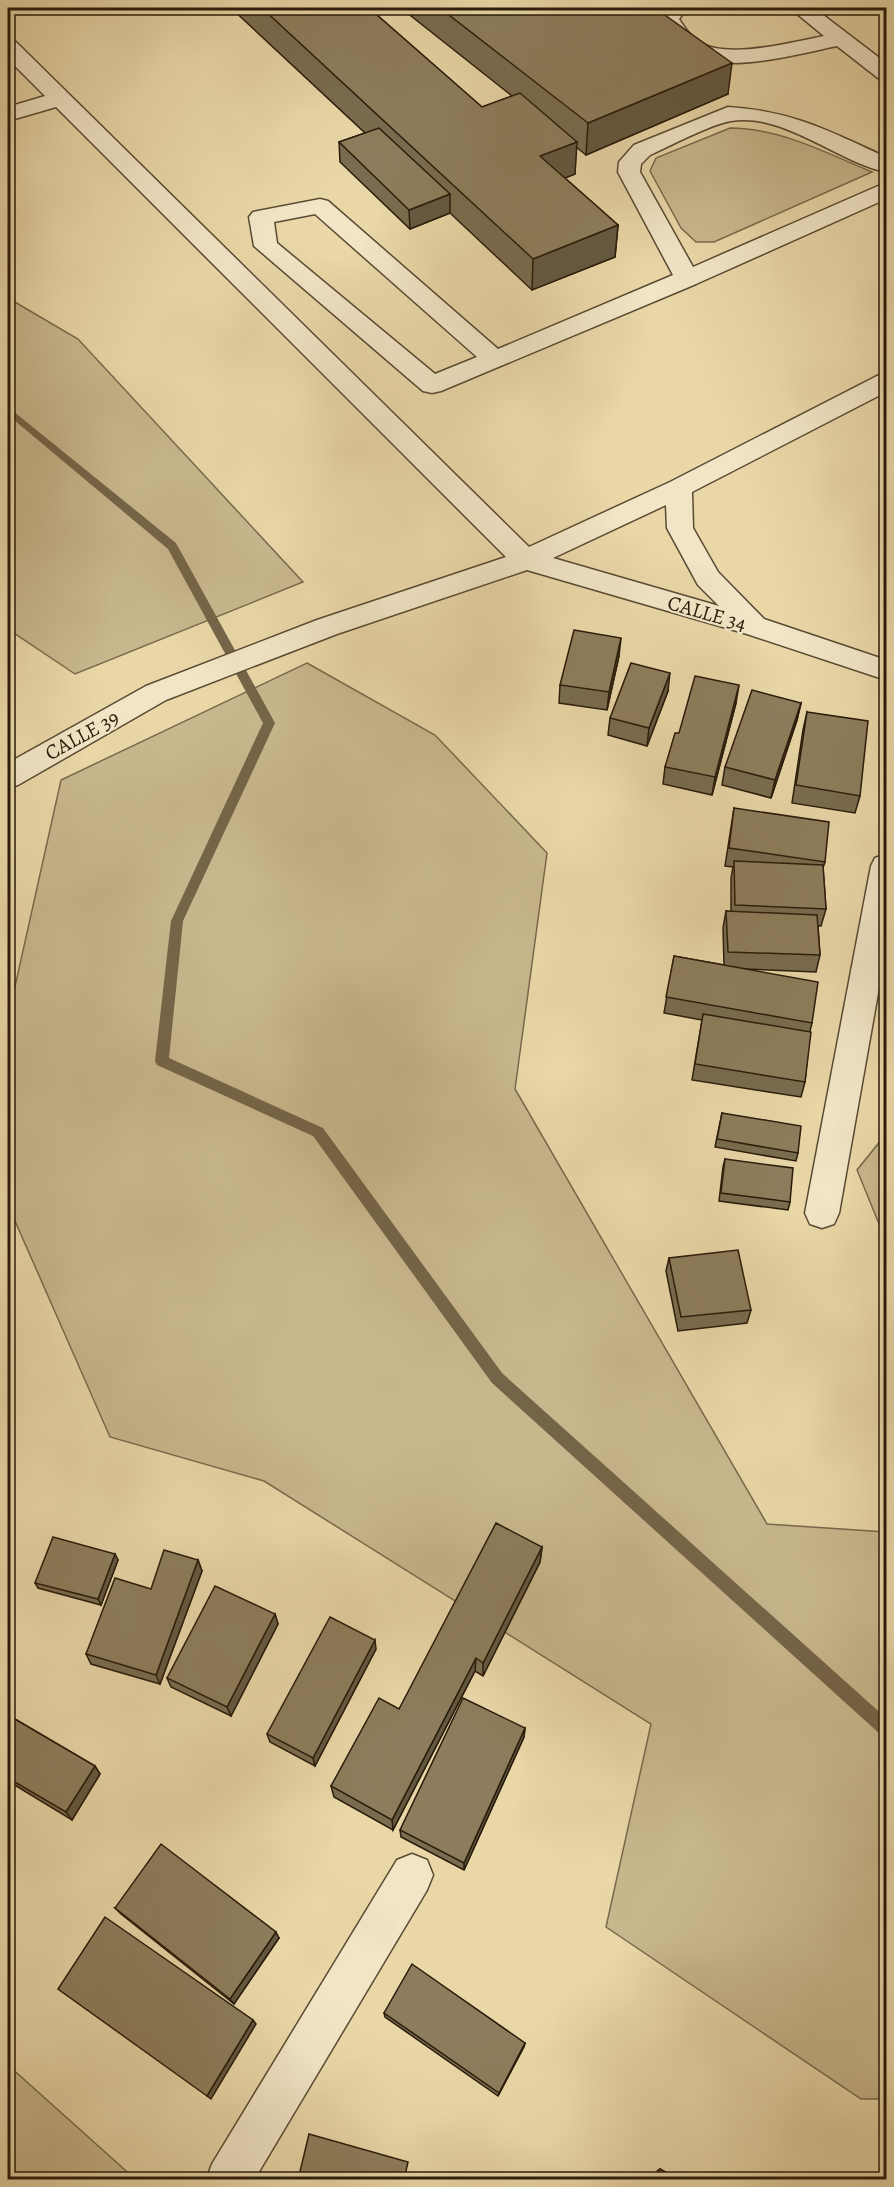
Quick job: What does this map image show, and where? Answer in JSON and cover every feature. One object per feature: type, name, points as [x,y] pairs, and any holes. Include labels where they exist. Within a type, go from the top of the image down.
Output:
[{"type":"street","points":[[677,8],[668,19],[681,39],[696,50],[716,55],[744,54],[842,39]]},
{"type":"street","points":[[801,8],[886,73]]},
{"type":"street","points":[[8,47],[526,560]]},
{"type":"street","points":[[8,114],[60,99]]},
{"type":"street","points":[[687,279],[629,172],[630,162],[642,150],[728,114],[761,116],[795,124],[886,165]]},
{"type":"street","points":[[495,360],[320,206],[261,217],[266,246],[432,385],[495,360],[687,279],[886,191]]},
{"type":"street","name":"CALLE 39","points":[[8,777],[156,693],[327,627],[526,560],[679,489],[886,381]]},
{"type":"street","points":[[679,489],[680,528],[702,568],[708,578],[756,627]]},
{"type":"street","name":"CALLE 34","points":[[526,560],[756,627],[886,670]]},
{"type":"street","points":[[822,1213],[886,866]]},
{"type":"street","points":[[228,2180],[412,1875]]},
{"type":"shaded area","points":[[730,128],[749,129],[785,137],[872,172],[714,242],[696,242],[681,228],[650,171],[656,158]]},
{"type":"shaded area","points":[[8,298],[78,339],[303,582],[75,674],[8,629]]},
{"type":"shaded area","points":[[307,663],[435,735],[547,853],[515,1089],[767,1524],[886,1532],[886,2099],[861,2099],[606,1927],[651,1724],[264,1481],[110,1437],[8,1205],[8,1018],[61,780]]},
{"type":"shaded area","points":[[886,1134],[886,1241],[857,1170]]},
{"type":"shaded area","points":[[8,2065],[135,2179],[8,2179]]},
{"type":"building","points":[[262,8],[369,8],[482,107],[520,93],[577,142],[540,156],[618,225],[533,259]]},
{"type":"building","points":[[440,8],[655,8],[732,63],[588,123]]},
{"type":"building","points":[[379,128],[450,194],[409,210],[339,142]]},
{"type":"building","points":[[574,630],[621,638],[609,692],[560,685]]},
{"type":"building","points":[[631,663],[670,673],[649,728],[610,718]]},
{"type":"building","points":[[695,676],[739,685],[715,777],[665,767],[675,733],[679,733]]},
{"type":"building","points":[[752,690],[801,703],[775,780],[725,767]]},
{"type":"building","points":[[807,712],[868,721],[860,796],[796,785]]},
{"type":"building","points":[[734,808],[829,822],[825,862],[729,848]]},
{"type":"building","points":[[734,861],[823,865],[826,909],[735,905]]},
{"type":"building","points":[[726,911],[817,915],[820,955],[728,952]]},
{"type":"building","points":[[674,956],[818,982],[812,1023],[666,997]]},
{"type":"building","points":[[703,1014],[811,1032],[805,1082],[695,1064]]},
{"type":"building","points":[[722,1113],[801,1126],[798,1153],[717,1139]]},
{"type":"building","points":[[725,1159],[793,1168],[790,1202],[721,1193]]},
{"type":"building","points":[[738,1250],[751,1310],[681,1317],[669,1258]]},
{"type":"building","points":[[496,1523],[542,1547],[483,1663],[476,1658],[392,1820],[331,1786],[379,1698],[399,1709]]},
{"type":"building","points":[[53,1537],[115,1554],[98,1599],[35,1583]]},
{"type":"building","points":[[164,1550],[198,1560],[156,1675],[86,1654],[115,1578],[151,1589]]},
{"type":"building","points":[[215,1586],[275,1614],[227,1707],[167,1678]]},
{"type":"building","points":[[330,1617],[375,1640],[313,1758],[267,1734]]},
{"type":"building","points":[[463,1698],[525,1728],[464,1863],[400,1830]]},
{"type":"building","points":[[8,1715],[95,1766],[66,1812],[8,1778]]},
{"type":"building","points":[[161,1844],[276,1932],[230,1999],[115,1908]]},
{"type":"building","points":[[105,1917],[253,2020],[207,2096],[58,1989]]},
{"type":"building","points":[[412,1964],[525,2043],[499,2093],[384,2013]]},
{"type":"building","points":[[309,2134],[408,2162],[404,2180],[298,2180]]},
{"type":"building","points":[[660,2169],[679,2180],[657,2180]]},
{"type":"waterway","points":[[8,410],[172,546],[269,723],[177,921],[162,1061],[318,1132],[497,1378],[886,1728]]}]
